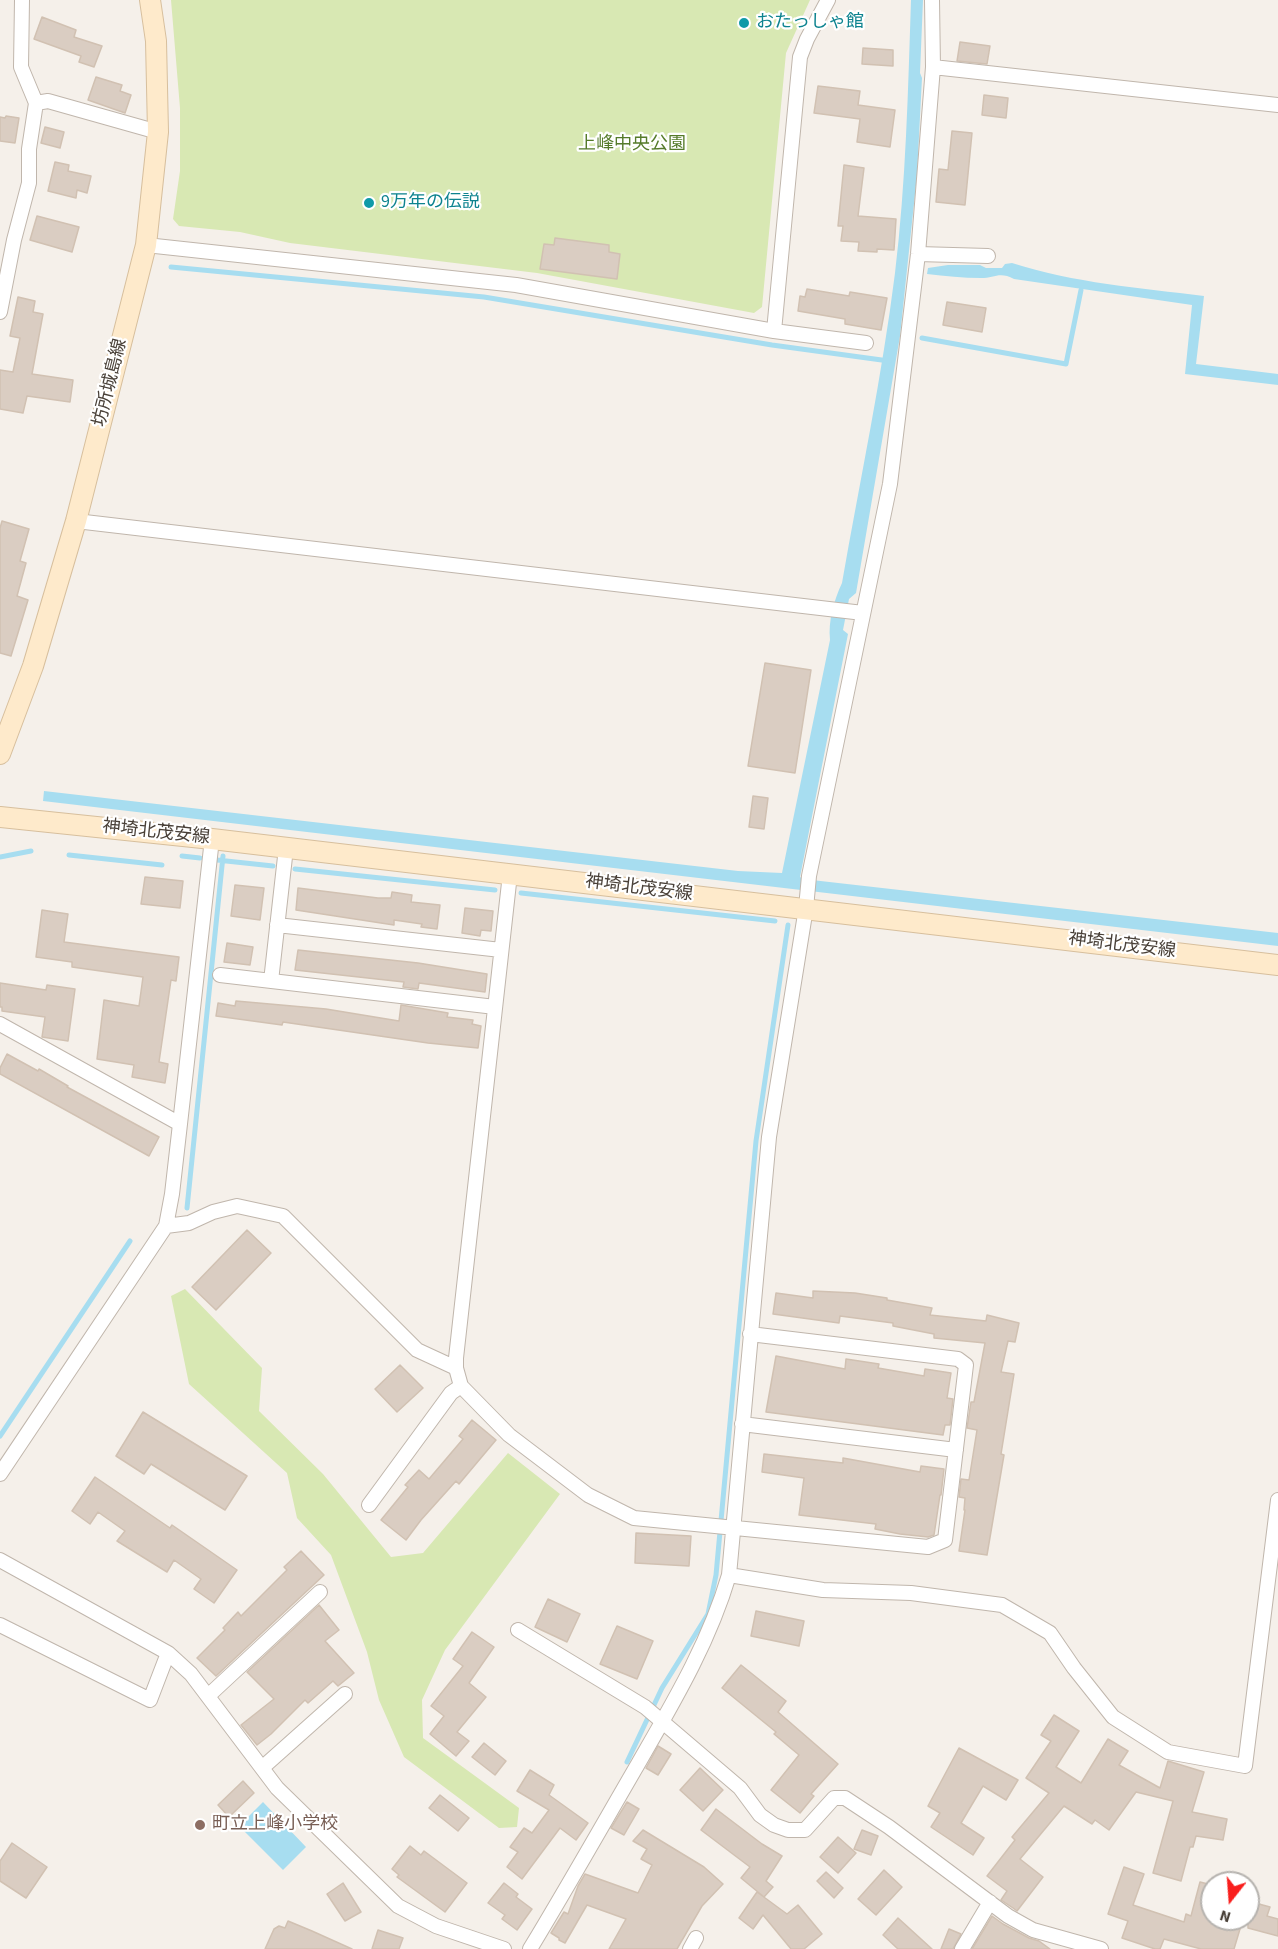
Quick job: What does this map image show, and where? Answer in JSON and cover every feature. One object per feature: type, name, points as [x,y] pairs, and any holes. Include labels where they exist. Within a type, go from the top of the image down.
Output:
[{"type":"main road","name":"坊所城島線","points":[[0,754],[33,666],[76,521],[146,244],[158,132],[156,41],[150,0]]},
{"type":"main road","name":"神埼北茂安線","points":[[0,817],[510,874],[806,901],[1278,965]]},
{"type":"street","points":[[0,312],[28,183],[29,149],[36,103],[21,67],[22,0]]},
{"type":"street","points":[[774,331],[800,57],[828,0]]},
{"type":"street","points":[[530,1949],[698,1656],[719,1610],[729,1575],[770,1137],[809,876],[890,484],[918,254],[933,67],[932,0]]},
{"type":"street","points":[[933,67],[1278,105]]},
{"type":"street","points":[[36,103],[48,101],[158,132]]},
{"type":"street","points":[[146,244],[516,285],[774,331],[866,343]]},
{"type":"street","points":[[918,254],[988,256]]},
{"type":"street","points":[[76,521],[862,613]]},
{"type":"street","points":[[0,1474],[166,1226],[172,1194],[212,839]]},
{"type":"street","points":[[271,981],[286,848]]},
{"type":"street","points":[[510,874],[456,1368],[461,1386],[509,1435],[588,1495],[634,1518],[734,1526],[928,1547],[945,1540],[966,1365],[958,1359],[750,1334]]},
{"type":"street","points":[[277,926],[501,950]]},
{"type":"street","points":[[220,975],[495,1007]]},
{"type":"street","points":[[0,1024],[180,1124]]},
{"type":"street","points":[[166,1226],[189,1223],[213,1212],[237,1206],[283,1216],[417,1350],[456,1368]]},
{"type":"street","points":[[369,1505],[451,1393],[461,1386]]},
{"type":"street","points":[[742,1424],[956,1450]]},
{"type":"street","points":[[729,1575],[823,1590],[911,1593],[1002,1605],[1050,1633],[1074,1668],[1113,1717],[1168,1752],[1245,1766],[1278,1500]]},
{"type":"street","points":[[0,1560],[168,1653],[191,1674],[277,1788],[398,1906],[436,1926],[504,1949]]},
{"type":"street","points":[[208,1696],[320,1592]]},
{"type":"street","points":[[0,1625],[150,1700],[168,1653]]},
{"type":"street","points":[[518,1630],[645,1707],[740,1788],[760,1815],[774,1825],[788,1830],[805,1830],[834,1798],[845,1798],[1033,1930],[1101,1949]]},
{"type":"street","points":[[262,1768],[345,1694]]},
{"type":"street","points":[[962,1949],[990,1902]]},
{"type":"green space","name":"上峰中央公園","points":[[171,0],[810,0],[786,53],[762,307],[754,313],[537,273],[290,243],[240,232],[179,226],[173,219],[180,171],[180,108]]},
{"type":"green space","points":[[185,1289],[262,1368],[259,1411],[323,1474],[391,1557],[423,1553],[508,1453],[560,1494],[445,1650],[422,1700],[423,1738],[519,1808],[517,1827],[499,1828],[404,1757],[379,1700],[367,1652],[331,1555],[297,1518],[287,1473],[189,1384],[171,1296]]},
{"type":"water","points":[[911,0],[923,0],[920,73],[922,78],[917,175],[900,336],[856,593],[849,599],[843,630],[848,634],[800,877],[1278,933],[1278,946],[43,801],[44,791],[738,871],[782,873],[830,640],[832,611],[842,583],[890,312],[904,171]]},
{"type":"water","points":[[1012,263],[1083,280],[1204,296],[1196,364],[1278,374],[1278,385],[1185,374],[1192,305],[1014,279],[1005,275],[974,278],[927,274],[928,268],[948,265],[1002,268],[1005,264]]},
{"type":"water","points":[[263,1802],[306,1847],[283,1870],[239,1826]]},
{"type":"building","points":[[42,17],[76,30],[74,37],[102,46],[94,67],[79,62],[81,56],[34,39]]},
{"type":"building","points":[[960,42],[990,46],[987,64],[957,61]]},
{"type":"building","points":[[863,48],[893,50],[893,66],[862,64]]},
{"type":"building","points":[[96,77],[122,85],[120,91],[131,95],[125,113],[88,100]]},
{"type":"building","points":[[818,86],[860,91],[858,105],[895,110],[890,147],[857,142],[860,119],[814,113]]},
{"type":"building","points":[[984,95],[1008,98],[1006,118],[982,115]]},
{"type":"building","points":[[6,116],[19,118],[15,143],[0,141],[0,117],[5,118]]},
{"type":"building","points":[[45,127],[64,132],[60,148],[41,143]]},
{"type":"building","points":[[952,131],[972,133],[965,205],[936,202],[939,169],[948,170]]},
{"type":"building","points":[[55,162],[69,165],[68,171],[91,176],[87,193],[77,190],[76,198],[48,191]]},
{"type":"building","points":[[844,165],[864,168],[858,216],[896,219],[894,250],[858,251],[859,242],[841,241],[843,226],[838,226]]},
{"type":"building","points":[[37,216],[79,227],[72,252],[30,240]]},
{"type":"building","points":[[555,238],[609,245],[609,252],[620,254],[617,279],[540,269],[544,244],[554,245]]},
{"type":"building","points":[[807,289],[849,296],[850,292],[887,298],[881,330],[845,324],[845,319],[798,311],[800,296],[805,297]]},
{"type":"building","points":[[18,297],[35,301],[33,312],[43,314],[32,374],[73,380],[70,402],[27,396],[23,413],[0,409],[0,370],[13,372],[20,338],[10,336]]},
{"type":"building","points":[[947,302],[986,308],[982,332],[943,325]]},
{"type":"building","points":[[2,521],[29,529],[20,561],[26,563],[17,596],[28,600],[11,656],[0,653],[0,528]]},
{"type":"building","points":[[765,663],[811,670],[795,773],[748,766]]},
{"type":"building","points":[[753,796],[768,798],[764,829],[749,827]]},
{"type":"building","points":[[145,877],[183,881],[180,908],[141,904]]},
{"type":"building","points":[[235,885],[264,888],[260,920],[231,916]]},
{"type":"building","points":[[298,888],[378,898],[391,898],[392,892],[412,895],[411,902],[440,905],[437,929],[421,927],[422,924],[394,920],[394,925],[296,910]]},
{"type":"building","points":[[465,908],[493,911],[491,931],[481,930],[480,936],[462,933]]},
{"type":"building","points":[[42,910],[68,914],[64,942],[179,957],[176,981],[171,980],[159,1062],[168,1064],[165,1083],[132,1077],[134,1065],[97,1059],[104,1000],[139,1006],[143,977],[72,967],[72,962],[36,957]]},
{"type":"building","points":[[227,943],[253,947],[250,965],[224,962]]},
{"type":"building","points":[[298,950],[418,963],[487,974],[485,992],[419,983],[418,989],[403,987],[404,982],[295,970]]},
{"type":"building","points":[[0,983],[46,990],[47,985],[75,989],[68,1041],[42,1037],[45,1017],[2,1011]]},
{"type":"building","points":[[236,1001],[326,1009],[399,1021],[401,1005],[448,1013],[447,1017],[473,1020],[472,1024],[481,1026],[478,1048],[283,1022],[282,1025],[216,1016],[218,1003],[235,1006]]},
{"type":"building","points":[[7,1054],[38,1071],[39,1069],[67,1087],[159,1137],[149,1156],[0,1074],[0,1068]]},
{"type":"building","points":[[247,1230],[271,1253],[216,1310],[192,1287]]},
{"type":"building","points":[[813,1291],[855,1293],[887,1298],[887,1300],[932,1308],[930,1315],[986,1321],[987,1315],[1019,1323],[1015,1342],[1008,1341],[1001,1372],[1014,1374],[1001,1454],[1004,1455],[987,1555],[959,1551],[965,1510],[965,1498],[959,1497],[961,1479],[969,1480],[977,1430],[967,1428],[985,1343],[934,1338],[934,1334],[893,1326],[893,1323],[840,1316],[839,1323],[773,1314],[776,1293],[813,1298]]},
{"type":"building","points":[[776,1356],[845,1369],[846,1359],[879,1364],[878,1368],[924,1376],[925,1369],[951,1373],[947,1398],[953,1399],[950,1425],[945,1425],[943,1435],[766,1412]]},
{"type":"building","points":[[400,1365],[423,1388],[397,1412],[375,1389]]},
{"type":"building","points":[[143,1412],[247,1476],[225,1510],[151,1464],[144,1474],[116,1456]]},
{"type":"building","points":[[472,1420],[496,1440],[459,1484],[456,1481],[406,1540],[381,1520],[408,1487],[405,1485],[419,1470],[429,1479],[463,1439],[459,1436]]},
{"type":"building","points":[[764,1454],[843,1463],[843,1458],[920,1472],[921,1466],[944,1469],[934,1535],[928,1537],[900,1534],[875,1529],[876,1524],[799,1515],[804,1478],[762,1472]]},
{"type":"building","points":[[95,1477],[170,1528],[172,1525],[237,1570],[214,1603],[194,1589],[201,1579],[174,1560],[167,1572],[117,1541],[125,1531],[98,1512],[90,1524],[72,1511]]},
{"type":"building","points":[[636,1533],[691,1536],[689,1566],[635,1563]]},
{"type":"building","points":[[301,1551],[324,1575],[216,1676],[197,1658],[225,1630],[223,1628],[238,1612],[241,1616],[287,1570],[284,1567]]},
{"type":"building","points":[[548,1599],[580,1614],[567,1642],[535,1627]]},
{"type":"building","points":[[319,1605],[339,1630],[325,1641],[354,1673],[338,1686],[333,1681],[308,1703],[305,1700],[257,1745],[241,1725],[274,1699],[247,1672]]},
{"type":"building","points":[[756,1611],[804,1621],[799,1646],[751,1636]]},
{"type":"building","points":[[617,1626],[653,1641],[637,1679],[600,1664]]},
{"type":"building","points":[[472,1632],[494,1647],[469,1683],[486,1697],[457,1732],[469,1741],[456,1756],[430,1734],[444,1716],[431,1706],[463,1666],[453,1659]]},
{"type":"building","points":[[741,1665],[786,1701],[778,1712],[838,1764],[811,1794],[814,1796],[800,1813],[771,1790],[799,1755],[774,1734],[776,1732],[722,1688]]},
{"type":"building","points":[[1054,1715],[1079,1731],[1056,1767],[1081,1783],[1108,1739],[1128,1751],[1119,1765],[1160,1788],[1168,1761],[1204,1772],[1192,1812],[1227,1819],[1223,1840],[1196,1836],[1193,1847],[1190,1847],[1181,1881],[1153,1873],[1173,1801],[1136,1792],[1109,1830],[1095,1820],[1092,1824],[1064,1806],[1020,1859],[1043,1877],[1017,1911],[1001,1900],[1007,1891],[987,1876],[1015,1840],[1012,1837],[1049,1793],[1026,1778],[1051,1741],[1041,1735]]},
{"type":"building","points":[[484,1743],[506,1761],[495,1775],[472,1757]]},
{"type":"building","points":[[658,1746],[671,1754],[658,1775],[646,1768]]},
{"type":"building","points":[[959,1748],[1018,1780],[1006,1800],[983,1786],[961,1823],[984,1838],[973,1855],[931,1827],[940,1813],[928,1806]]},
{"type":"building","points":[[700,1768],[723,1790],[703,1811],[680,1790]]},
{"type":"building","points":[[530,1770],[554,1785],[549,1795],[588,1823],[576,1840],[560,1828],[522,1879],[507,1867],[518,1852],[510,1847],[524,1828],[532,1833],[549,1810],[517,1791]]},
{"type":"building","points":[[243,1781],[254,1793],[229,1817],[218,1805]]},
{"type":"building","points":[[440,1795],[469,1818],[458,1831],[429,1808]]},
{"type":"building","points":[[627,1802],[639,1809],[624,1835],[611,1828]]},
{"type":"building","points":[[716,1809],[762,1844],[782,1856],[766,1881],[773,1887],[764,1897],[741,1878],[750,1867],[701,1830]]},
{"type":"building","points":[[643,1830],[704,1867],[723,1884],[702,1906],[677,1949],[609,1949],[626,1919],[587,1905],[565,1943],[559,1940],[551,1933],[564,1912],[568,1914],[585,1874],[638,1893],[652,1865],[641,1859],[647,1849],[633,1841]]},
{"type":"building","points":[[862,1830],[878,1836],[871,1855],[854,1849]]},
{"type":"building","points":[[838,1837],[856,1853],[838,1873],[820,1857]]},
{"type":"building","points":[[12,1843],[47,1867],[26,1898],[0,1881],[0,1861]]},
{"type":"building","points":[[410,1846],[421,1855],[424,1851],[467,1883],[445,1912],[397,1877],[399,1875],[392,1869]]},
{"type":"building","points":[[1124,1867],[1144,1874],[1133,1905],[1184,1922],[1186,1914],[1191,1916],[1200,1882],[1200,1931],[1239,1931],[1234,1949],[1201,1949],[1164,1939],[1160,1949],[1155,1949],[1122,1938],[1128,1921],[1108,1914]]},
{"type":"building","points":[[884,1870],[902,1887],[876,1915],[858,1899]]},
{"type":"building","points":[[826,1872],[843,1888],[834,1898],[817,1881]]},
{"type":"building","points":[[343,1883],[361,1912],[345,1921],[327,1894]]},
{"type":"building","points":[[504,1883],[518,1894],[516,1897],[532,1909],[517,1930],[502,1919],[505,1915],[488,1903]]},
{"type":"building","points":[[757,1892],[787,1914],[798,1905],[822,1934],[804,1949],[791,1949],[763,1915],[753,1929],[739,1918]]},
{"type":"building","points":[[1260,1904],[1270,1907],[1267,1916],[1278,1919],[1278,1936],[1259,1931]]},
{"type":"building","points":[[992,1916],[1029,1938],[1039,1941],[1050,1949],[972,1949]]},
{"type":"building","points":[[898,1918],[932,1949],[898,1949],[883,1935]]},
{"type":"building","points":[[288,1921],[352,1949],[265,1949],[274,1929],[279,1926],[285,1928]]},
{"type":"building","points":[[949,1929],[961,1934],[953,1949],[941,1949]]},
{"type":"building","points":[[378,1930],[403,1938],[399,1949],[372,1949]]},
{"type":"waterway","points":[[171,267],[484,297],[772,345],[889,361]]},
{"type":"waterway","points":[[922,338],[1066,364],[1081,290]]},
{"type":"waterway","points":[[0,857],[31,851]]},
{"type":"waterway","points":[[69,855],[162,865]]},
{"type":"waterway","points":[[182,856],[200,858]]},
{"type":"waterway","points":[[187,1208],[223,856]]},
{"type":"waterway","points":[[217,860],[273,866]]},
{"type":"waterway","points":[[295,869],[495,890]]},
{"type":"waterway","points":[[521,893],[775,921]]},
{"type":"waterway","points":[[627,1762],[662,1688],[708,1614],[716,1575],[756,1141],[788,925]]},
{"type":"waterway","points":[[0,1436],[130,1241]]},
{"type":"place","name":"おたっしゃ館","points":[[744,23]]},
{"type":"place","name":"9万年の伝説","points":[[369,203]]},
{"type":"place","name":"町立上峰小学校","points":[[200,1825]]}]
